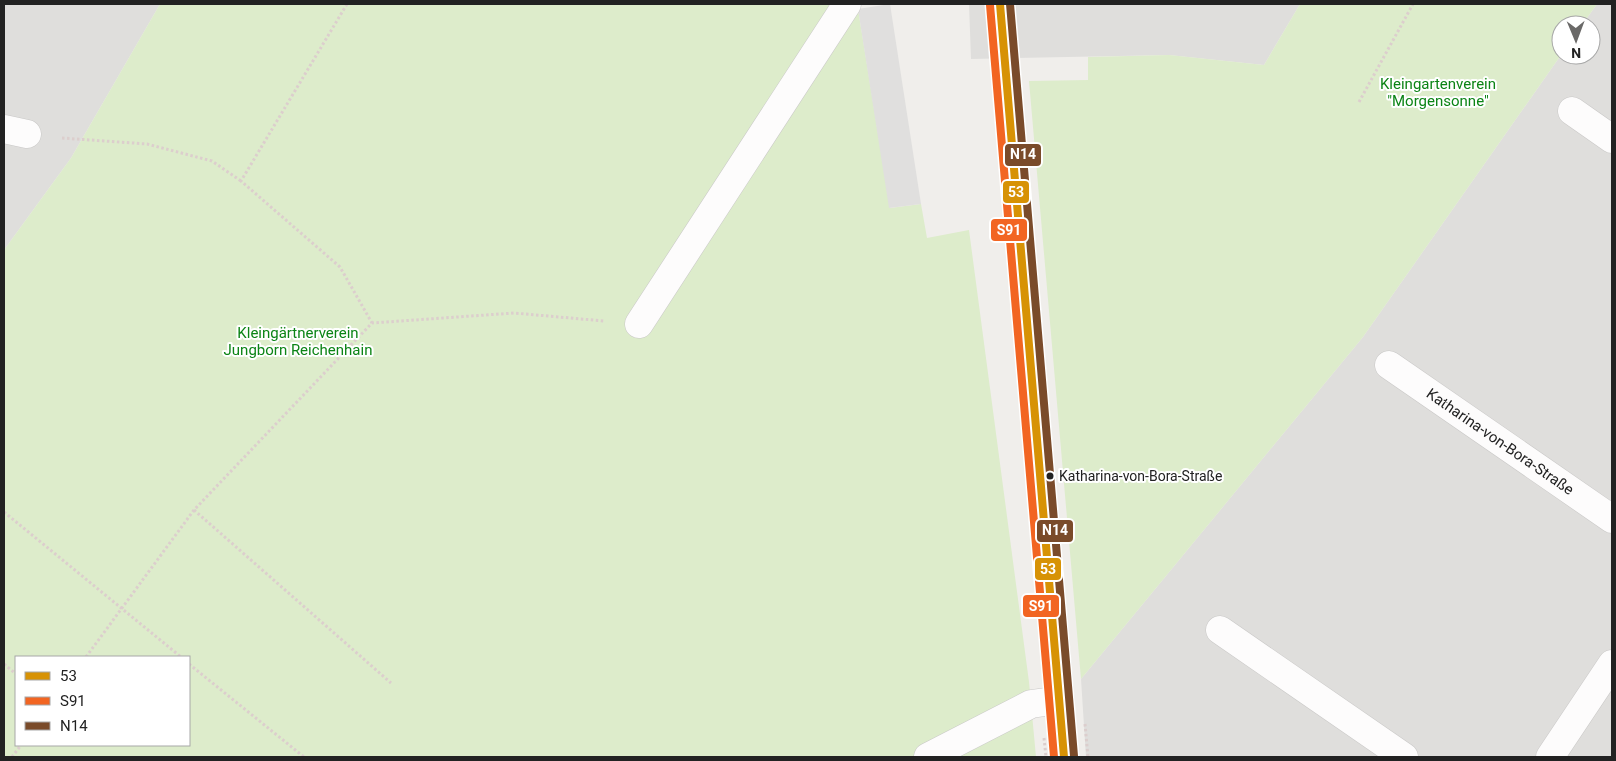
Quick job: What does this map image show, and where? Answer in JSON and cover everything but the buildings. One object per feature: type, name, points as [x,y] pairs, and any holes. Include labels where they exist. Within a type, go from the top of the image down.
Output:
[{"type":"street","points":[[639,324],[847,4]]},
{"type":"street","points":[[928,757],[1031,704],[1060,700],[1000,4]]},
{"type":"street","points":[[1572,110],[1612,139]]},
{"type":"street","name":"Katharina-von-Bora-Straße","points":[[1389,365],[1612,519]]},
{"type":"street","points":[[1220,630],[1404,757]]},
{"type":"street","points":[[1550,757],[1612,664]]},
{"type":"path","points":[[241,181],[347,4]]},
{"type":"path","points":[[1359,102],[1412,4]]},
{"type":"path","points":[[15,131],[100,142],[147,144],[212,161],[241,181],[340,266],[372,323]]},
{"type":"path","points":[[87,656],[194,510],[372,323],[514,313],[639,324]]},
{"type":"path","points":[[194,510],[391,683]]},
{"type":"path","points":[[4,512],[180,656]]},
{"type":"path","points":[[4,664],[15,673]]},
{"type":"path","points":[[190,665],[304,757]]},
{"type":"path","points":[[12,757],[20,746]]},
{"type":"shaded area","points":[[4,4],[160,4],[71,158],[4,250]]},
{"type":"shaded area","points":[[890,4],[921,204],[889,208],[858,9]]},
{"type":"shaded area","points":[[969,4],[1300,4],[1264,65],[1169,55],[971,59]]},
{"type":"shaded area","points":[[1597,4],[1612,4],[1612,757],[1086,757],[1081,679],[1363,337],[1554,65],[1601,65],[1601,15],[1589,15]]},
{"type":"green space","name":"Kleingärtnerverein Jungborn Reichenhain","points":[[160,4],[861,4],[858,9],[890,208],[921,204],[927,238],[969,230],[1029,682],[1036,757],[4,757],[4,250],[71,158]]},
{"type":"green space","name":"Kleingartenverein \"Morgensonne\"","points":[[1300,4],[1597,4],[1589,15],[1551,15],[1551,65],[1554,65],[1363,337],[1081,679],[1029,81],[1088,80],[1088,57],[1169,55],[1264,65]]},
{"type":"transit line","name":"53","points":[[1000,4],[1064,757]]},
{"type":"transit line","name":"N14","points":[[1010,4],[1074,756]]},
{"type":"transit line","name":"S91","points":[[990,5],[1054,757]]},
{"type":"place","name":"Katharina-von-Bora-Straße","points":[[1050,476]]}]
